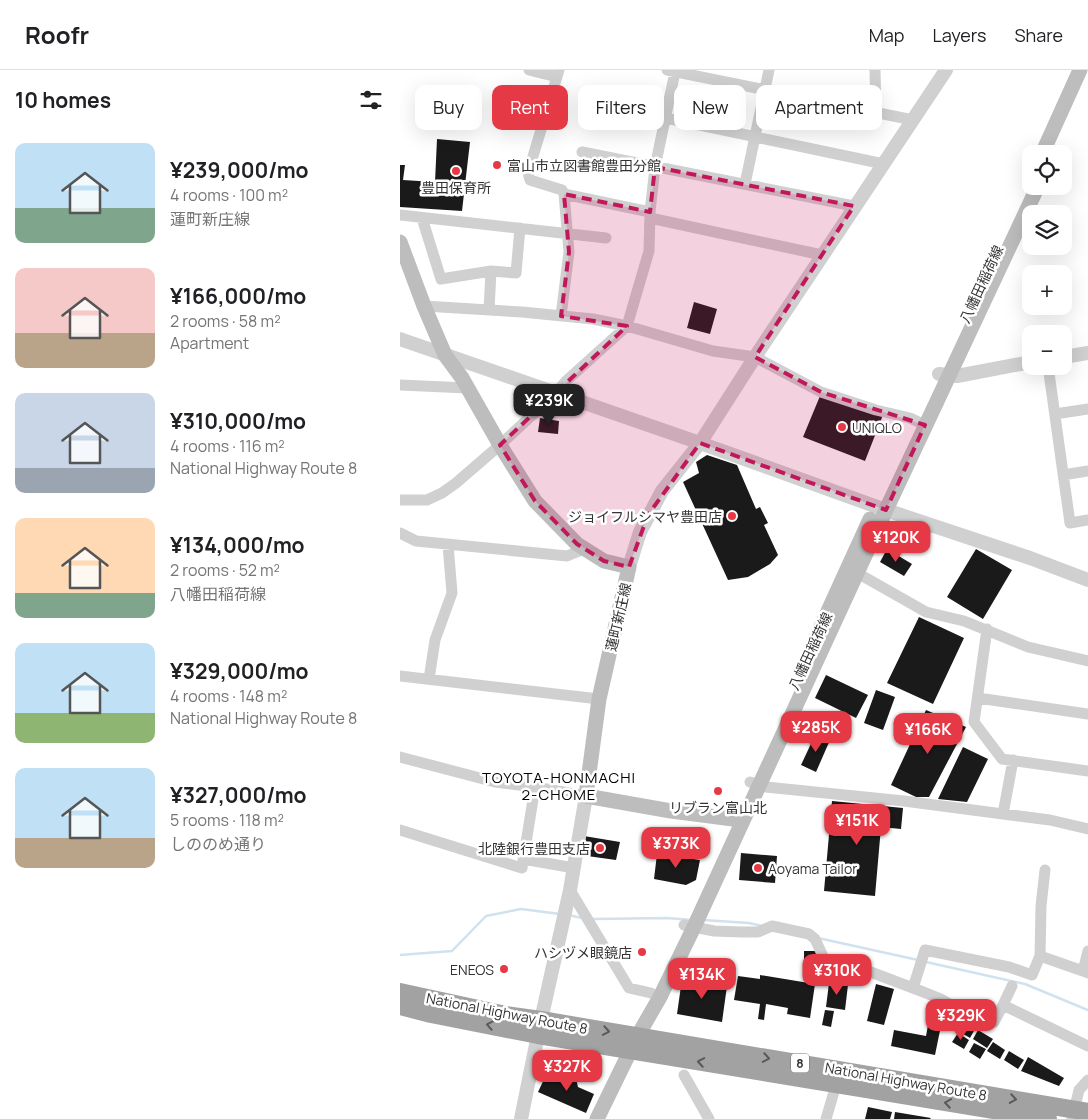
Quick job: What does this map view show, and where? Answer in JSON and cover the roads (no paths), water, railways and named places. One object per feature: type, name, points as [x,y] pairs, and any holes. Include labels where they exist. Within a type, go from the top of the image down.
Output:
[{"type":"highway","name":"National Highway Route 8","points":[[400,992],[506,1015],[539,1027]]},
{"type":"highway","name":"National Highway Route 8","points":[[400,1006],[431,1014],[539,1027],[1054,1113]]},
{"type":"highway","name":"National Highway Route 8","points":[[634,1043],[836,1085],[1054,1113],[1088,1112]]},
{"type":"main road","points":[[1046,145],[1080,70]]},
{"type":"main road","points":[[1057,145],[1088,78]]},
{"type":"main road","name":"八幡田稲荷線","points":[[634,1043],[660,998],[689,926],[881,508],[922,424],[1023,195]]},
{"type":"main road","name":"八幡田稲荷線","points":[[944,375],[1034,195]]},
{"type":"main road","name":"蓮町新庄線","points":[[400,242],[424,306],[445,354],[535,501],[584,549],[604,560],[629,568],[600,699],[586,796]]},
{"type":"main road","points":[[586,796],[737,821]]},
{"type":"main road","name":"八幡田稲荷線","points":[[634,1043],[651,993],[689,926]]},
{"type":"main road","points":[[597,1119],[634,1043]]},
{"type":"street","points":[[529,70],[558,74],[528,173],[530,180],[562,190],[564,194],[569,252],[561,316]]},
{"type":"street","points":[[766,85],[768,70]]},
{"type":"street","points":[[875,70],[875,85]]},
{"type":"street","points":[[629,568],[640,532],[662,491],[700,442],[854,206],[946,70]]},
{"type":"street","points":[[400,500],[427,500],[442,493],[456,483],[500,445],[556,393],[566,381],[627,326],[649,251],[650,215],[655,167],[672,71],[756,87]]},
{"type":"street","points":[[882,113],[913,120]]},
{"type":"street","points":[[665,117],[884,164]]},
{"type":"street","points":[[745,184],[756,128]]},
{"type":"street","points":[[582,152],[854,206]]},
{"type":"street","points":[[564,194],[822,255]]},
{"type":"street","points":[[400,216],[606,238]]},
{"type":"street","points":[[422,218],[441,279],[491,271],[516,273],[520,228]]},
{"type":"street","points":[[489,310],[491,271]]},
{"type":"street","points":[[424,306],[593,319],[627,326],[713,351],[755,357],[821,392],[876,410],[910,418],[922,424]]},
{"type":"street","points":[[400,339],[700,442],[881,508],[1030,558],[1088,580]]},
{"type":"street","points":[[1072,356],[1088,353]]},
{"type":"street","points":[[944,375],[1022,363]]},
{"type":"street","points":[[1049,375],[1070,523],[1088,520]]},
{"type":"street","points":[[400,385],[467,388]]},
{"type":"street","points":[[1055,414],[1088,409]]},
{"type":"street","points":[[1063,475],[1088,471]]},
{"type":"street","points":[[400,533],[416,541],[567,556],[584,549]]},
{"type":"street","points":[[429,679],[435,640],[452,593],[448,545]]},
{"type":"street","points":[[853,571],[926,612],[964,621],[1028,647],[1088,661]]},
{"type":"street","points":[[987,629],[974,722],[1002,759],[1088,770]]},
{"type":"street","points":[[400,676],[600,699]]},
{"type":"street","points":[[978,698],[1088,714]]},
{"type":"street","points":[[400,757],[495,782],[586,796],[570,890],[539,1027],[521,1119]]},
{"type":"street","points":[[1003,814],[1013,760]]},
{"type":"street","points":[[754,784],[1050,820],[1088,829]]},
{"type":"street","points":[[400,830],[522,868],[535,787]]},
{"type":"street","points":[[523,859],[574,868]]},
{"type":"street","points":[[913,988],[925,950],[1009,968],[1032,975],[1040,956],[1045,870]]},
{"type":"street","points":[[570,890],[629,988],[651,993]]},
{"type":"street","points":[[689,926],[714,930],[758,932],[772,926],[810,934],[815,939],[828,965],[834,968],[860,968],[941,998],[984,1024],[994,1022],[1012,986]]},
{"type":"street","points":[[1040,956],[1086,972],[1088,951]]},
{"type":"street","points":[[1003,1005],[1088,1046]]},
{"type":"street","points":[[684,1075],[709,1119]]},
{"type":"street","points":[[1072,1119],[1079,1090],[1088,1080]]},
{"type":"street","points":[[826,1119],[836,1085]]},
{"type":"waterway","points":[[400,955],[452,951],[486,916],[521,909],[560,914]]},
{"type":"waterway","points":[[568,915],[582,918]]},
{"type":"waterway","points":[[593,919],[667,918],[692,920]]},
{"type":"waterway","points":[[703,920],[749,923],[762,926]]},
{"type":"waterway","points":[[818,938],[918,960]]},
{"type":"waterway","points":[[926,962],[1025,984],[1088,1010]]},
{"type":"place","name":"富山市立図書館豊田分館","points":[[497,165]]},
{"type":"place","name":"豊田保育所","points":[[456,171]]},
{"type":"place","name":"UNIQLO","points":[[842,427]]},
{"type":"place","name":"ジョイフルシマヤ豊田店","points":[[732,516]]},
{"type":"place","name":"リブラン富山北","points":[[718,791]]},
{"type":"place","name":"北陸銀行豊田支店","points":[[600,848]]},
{"type":"place","name":"Aoyama Tailor","points":[[758,868]]},
{"type":"place","name":"ハシヅメ眼鏡店","points":[[642,952]]},
{"type":"place","name":"ENEOS","points":[[504,969]]},
{"type":"district","name":"TOYOTA-HONMACHI 2-CHOME","points":[[559,786]]}]
